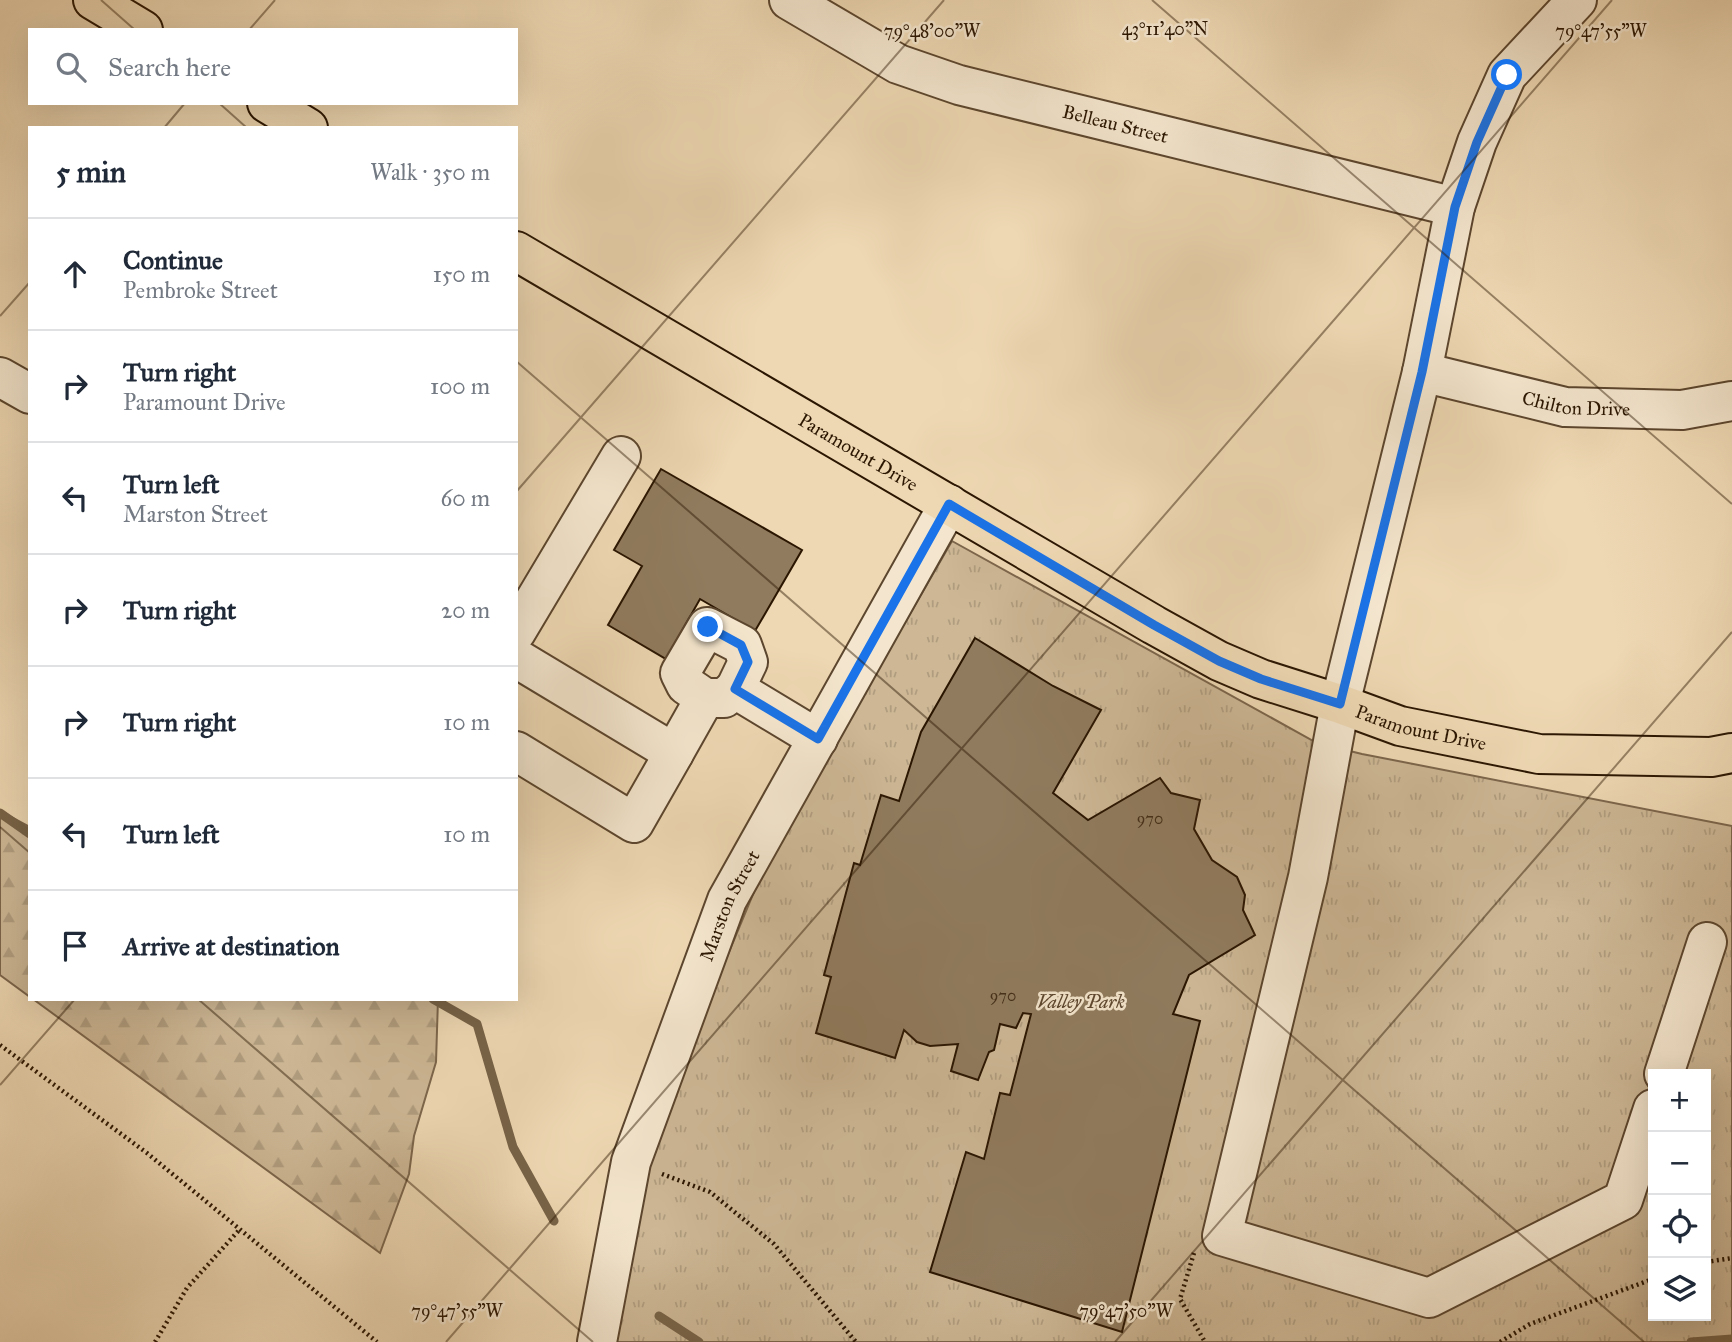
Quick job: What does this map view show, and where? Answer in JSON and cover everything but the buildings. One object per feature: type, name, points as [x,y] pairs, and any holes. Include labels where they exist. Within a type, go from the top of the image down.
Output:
[{"type":"main road","points":[[93,0],[140,28]]},
{"type":"main road","points":[[270,105],[305,126]]},
{"type":"main road","name":"Paramount Drive","points":[[518,252],[1160,629],[1219,661],[1261,679],[1400,726],[1539,754],[1711,757],[1732,753]]},
{"type":"street","name":"Belleau Street","points":[[789,0],[898,64],[958,85],[1455,207]]},
{"type":"street","points":[[1577,0],[1507,75],[1477,142],[1455,207],[1422,372],[1340,704],[1308,877],[1222,1236],[1429,1298],[1623,1200],[1648,1124]]},
{"type":"street","name":"Chilton Drive","points":[[1422,372],[1565,407],[1682,410],[1732,401]]},
{"type":"street","points":[[0,377],[28,393]]},
{"type":"street","points":[[518,629],[621,456]]},
{"type":"street","name":"Marston Street","points":[[597,1342],[631,1162],[727,900],[949,504]]},
{"type":"street","points":[[518,659],[674,754]]},
{"type":"street","points":[[518,752],[634,823],[674,754],[720,694],[818,739]]},
{"type":"street","points":[[1666,1069],[1707,942]]},
{"type":"path","points":[[0,1045],[147,1153],[377,1342]]},
{"type":"path","points":[[631,1162],[710,1192],[774,1244],[856,1342]]},
{"type":"path","points":[[155,1342],[187,1288],[240,1229]]},
{"type":"path","points":[[1198,1241],[1180,1299],[1205,1342]]},
{"type":"path","points":[[1711,1261],[1732,1258]]},
{"type":"path","points":[[1500,1342],[1530,1324],[1648,1281]]},
{"type":"green space","name":"Valley Park","points":[[952,541],[1317,743],[1732,826],[1732,1342],[602,1342],[667,1101],[766,863]]},
{"type":"green space","points":[[0,811],[28,826],[28,996],[0,975]]},
{"type":"green space","points":[[36,1001],[438,1001],[436,1062],[414,1136],[409,1174],[380,1253]]},
{"type":"waterway","points":[[0,813],[28,833]]},
{"type":"waterway","points":[[437,1001],[477,1024],[513,1147],[554,1221]]},
{"type":"waterway","points":[[659,1316],[699,1342]]},
{"type":"waterway","points":[[1691,1342],[1732,1339]]},
{"type":"route","points":[[708,627],[741,645],[748,662],[735,689],[818,739],[949,504],[1219,661],[1261,679],[1340,704],[1422,372],[1455,207],[1477,142],[1507,75]]}]
